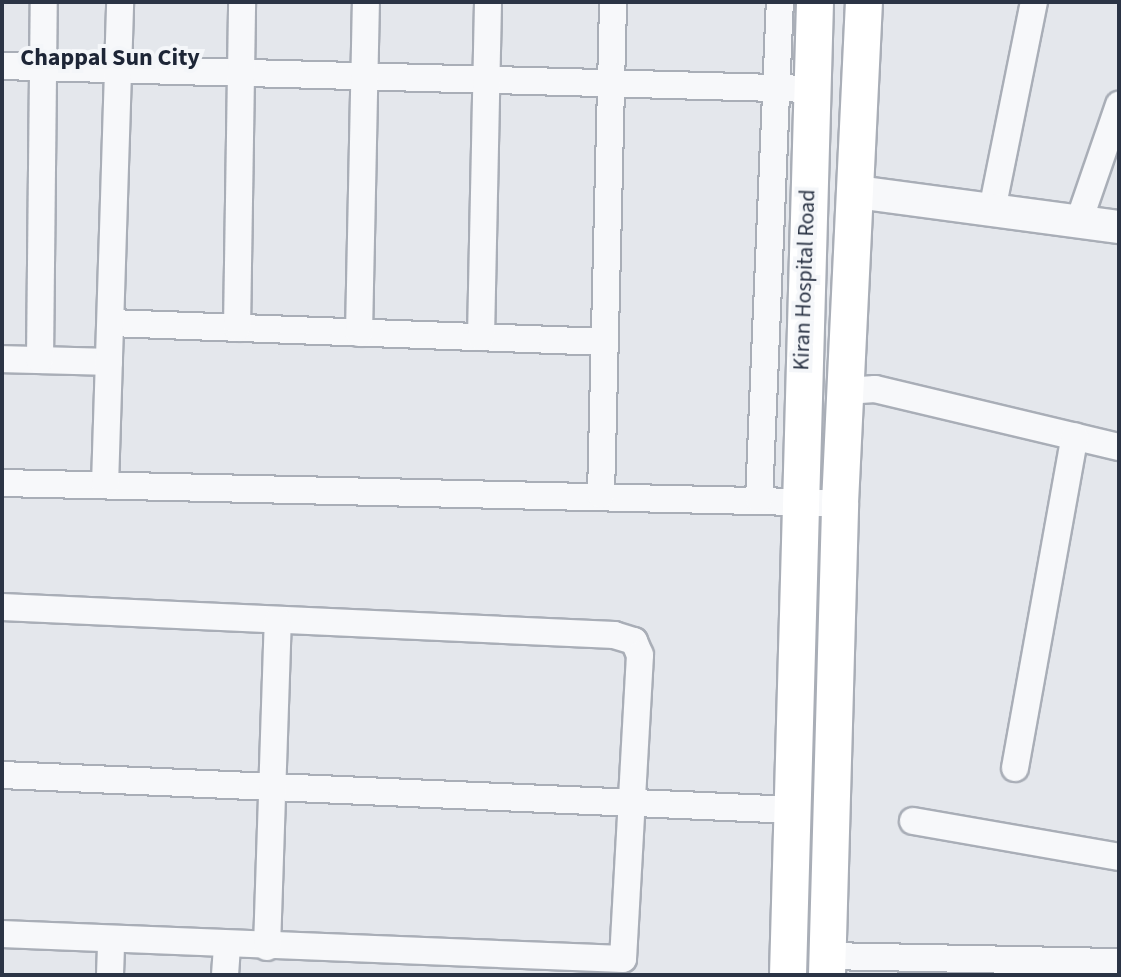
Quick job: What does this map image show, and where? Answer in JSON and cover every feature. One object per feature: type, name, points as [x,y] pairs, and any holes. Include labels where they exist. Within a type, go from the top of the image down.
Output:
[{"type":"main road","name":"Kiran Hospital Road","points":[[788,975],[796,559],[815,2]]},
{"type":"main road","name":"Kiran Hospital Road","points":[[827,954],[840,503],[864,2]]},
{"type":"main road","points":[[789,930],[827,954]]},
{"type":"street","points":[[40,360],[44,2]]},
{"type":"street","points":[[105,485],[120,2]]},
{"type":"street","points":[[237,328],[242,2]]},
{"type":"street","points":[[359,333],[366,2]]},
{"type":"street","points":[[481,337],[488,2]]},
{"type":"street","points":[[601,495],[613,2]]},
{"type":"street","points":[[759,500],[780,2]]},
{"type":"street","points":[[992,210],[1034,2]]},
{"type":"street","points":[[2,66],[775,91],[812,89]]},
{"type":"street","points":[[1079,221],[1119,105]]},
{"type":"street","points":[[857,192],[1119,227]]},
{"type":"street","points":[[111,323],[605,342]]},
{"type":"street","points":[[2,359],[109,362]]},
{"type":"street","points":[[846,391],[875,389],[1119,447]]},
{"type":"street","points":[[1015,768],[1075,436]]},
{"type":"street","points":[[2,483],[840,503]]},
{"type":"street","points":[[2,607],[614,635],[634,641],[640,655],[623,959],[457,965],[337,962],[267,947],[2,934]]},
{"type":"street","points":[[267,947],[278,620]]},
{"type":"street","points":[[2,775],[793,810]]},
{"type":"street","points":[[913,821],[1119,857]]},
{"type":"street","points":[[110,975],[111,939]]},
{"type":"street","points":[[225,975],[227,945]]},
{"type":"street","points":[[827,954],[1119,962]]},
{"type":"district","name":"Chappal Sun City","points":[[110,58]]}]
